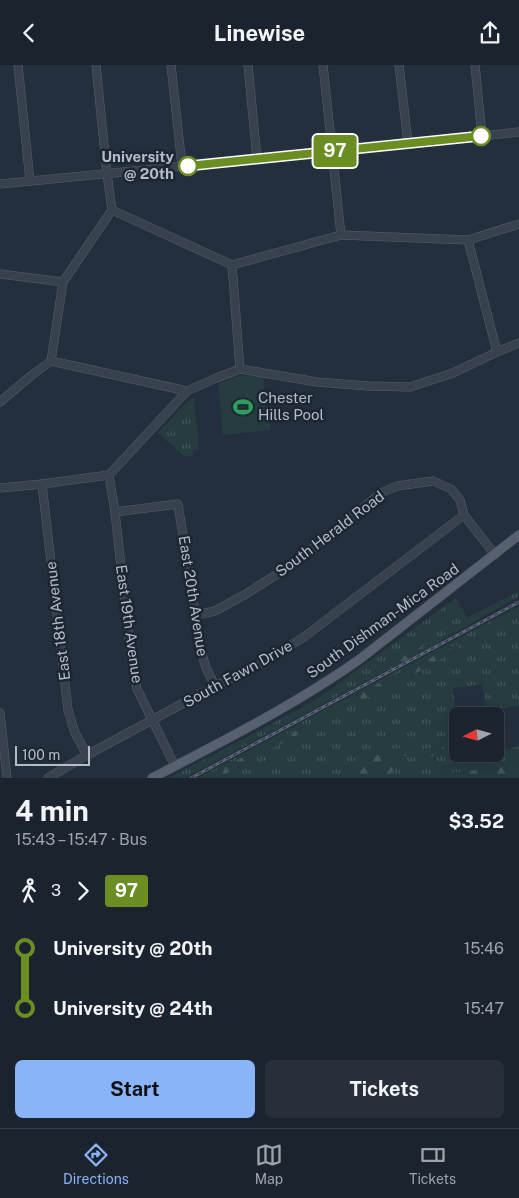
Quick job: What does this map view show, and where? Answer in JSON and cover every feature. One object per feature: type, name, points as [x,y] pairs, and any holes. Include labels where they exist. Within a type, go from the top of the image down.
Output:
[{"type":"main road","name":"South Dishman-Mica Road","points":[[152,778],[289,705],[334,678],[519,535]]},
{"type":"street","points":[[18,65],[30,181]]},
{"type":"street","points":[[0,402],[52,361],[63,282],[112,210],[96,65]]},
{"type":"street","points":[[171,65],[182,166]]},
{"type":"street","points":[[248,65],[257,159]]},
{"type":"street","points":[[323,65],[341,235]]},
{"type":"street","points":[[399,65],[408,143]]},
{"type":"street","points":[[475,65],[482,136]]},
{"type":"street","points":[[0,184],[519,132]]},
{"type":"street","points":[[112,210],[232,265],[341,235],[468,240],[519,224]]},
{"type":"street","points":[[468,240],[496,352]]},
{"type":"street","points":[[232,265],[240,369]]},
{"type":"street","points":[[0,274],[63,282]]},
{"type":"street","points":[[0,488],[108,475],[188,391],[240,369],[317,382],[410,387],[453,373],[519,343]]},
{"type":"street","points":[[52,361],[188,391]]},
{"type":"street","name":"East 19th Avenue","points":[[108,475],[115,512],[132,666],[137,689],[175,766]]},
{"type":"street","name":"South Herald Road","points":[[196,615],[215,611],[279,573],[381,493],[397,486],[433,481],[451,489],[460,500],[464,515],[495,555]]},
{"type":"street","name":"East 18th Avenue","points":[[42,484],[68,710],[75,733],[86,755]]},
{"type":"street","name":"East 20th Avenue","points":[[115,512],[178,504],[201,650],[206,668],[215,686]]},
{"type":"street","name":"South Fawn Drive","points":[[48,778],[86,755],[215,686],[257,666],[304,637],[464,515]]},
{"type":"street","points":[[0,713],[7,778]]},
{"type":"green space","name":"Chester Hills Pool","points":[[241,375],[263,377],[267,421],[270,423],[271,430],[223,435],[218,384]]},
{"type":"green space","points":[[194,398],[199,449],[193,450],[193,456],[184,456],[158,433],[187,402]]},
{"type":"green space","points":[[519,591],[519,596],[447,637],[449,633],[364,680],[366,681],[185,778],[169,778],[303,707],[327,692],[456,598],[467,618]]},
{"type":"green space","points":[[519,606],[519,705],[504,708],[485,707],[482,684],[453,688],[455,707],[449,707],[449,763],[504,763],[504,751],[519,746],[519,765],[452,773],[440,778],[394,778],[391,774],[397,758],[403,755],[413,757],[432,747],[420,751],[399,748],[371,757],[352,778],[218,778],[297,735],[309,724],[202,778],[197,778]],"holes":[[[456,645],[459,646],[458,649],[391,687],[337,711],[335,710],[346,700]]]},
{"type":"green space","points":[[449,632],[447,637],[431,648],[366,681],[364,680],[365,677]]},
{"type":"green space","points":[[456,645],[459,646],[458,649],[391,687],[337,711],[335,710],[346,700]]},
{"type":"green space","points":[[309,724],[297,735],[218,778],[202,778]]},
{"type":"green space","points":[[442,746],[445,749],[434,756],[400,756],[396,759],[391,774],[394,778],[352,778],[371,757],[399,748],[420,751]]},
{"type":"green space","points":[[519,765],[519,778],[440,778],[452,773]]},
{"type":"railway","points":[[191,778],[519,602]]},
{"type":"bus line","name":"97","points":[[188,166],[481,136]]},
{"type":"place","name":"University @ 20th","points":[[188,166]]},
{"type":"place","name":"Chester Hills Pool","points":[[243,407]]}]
